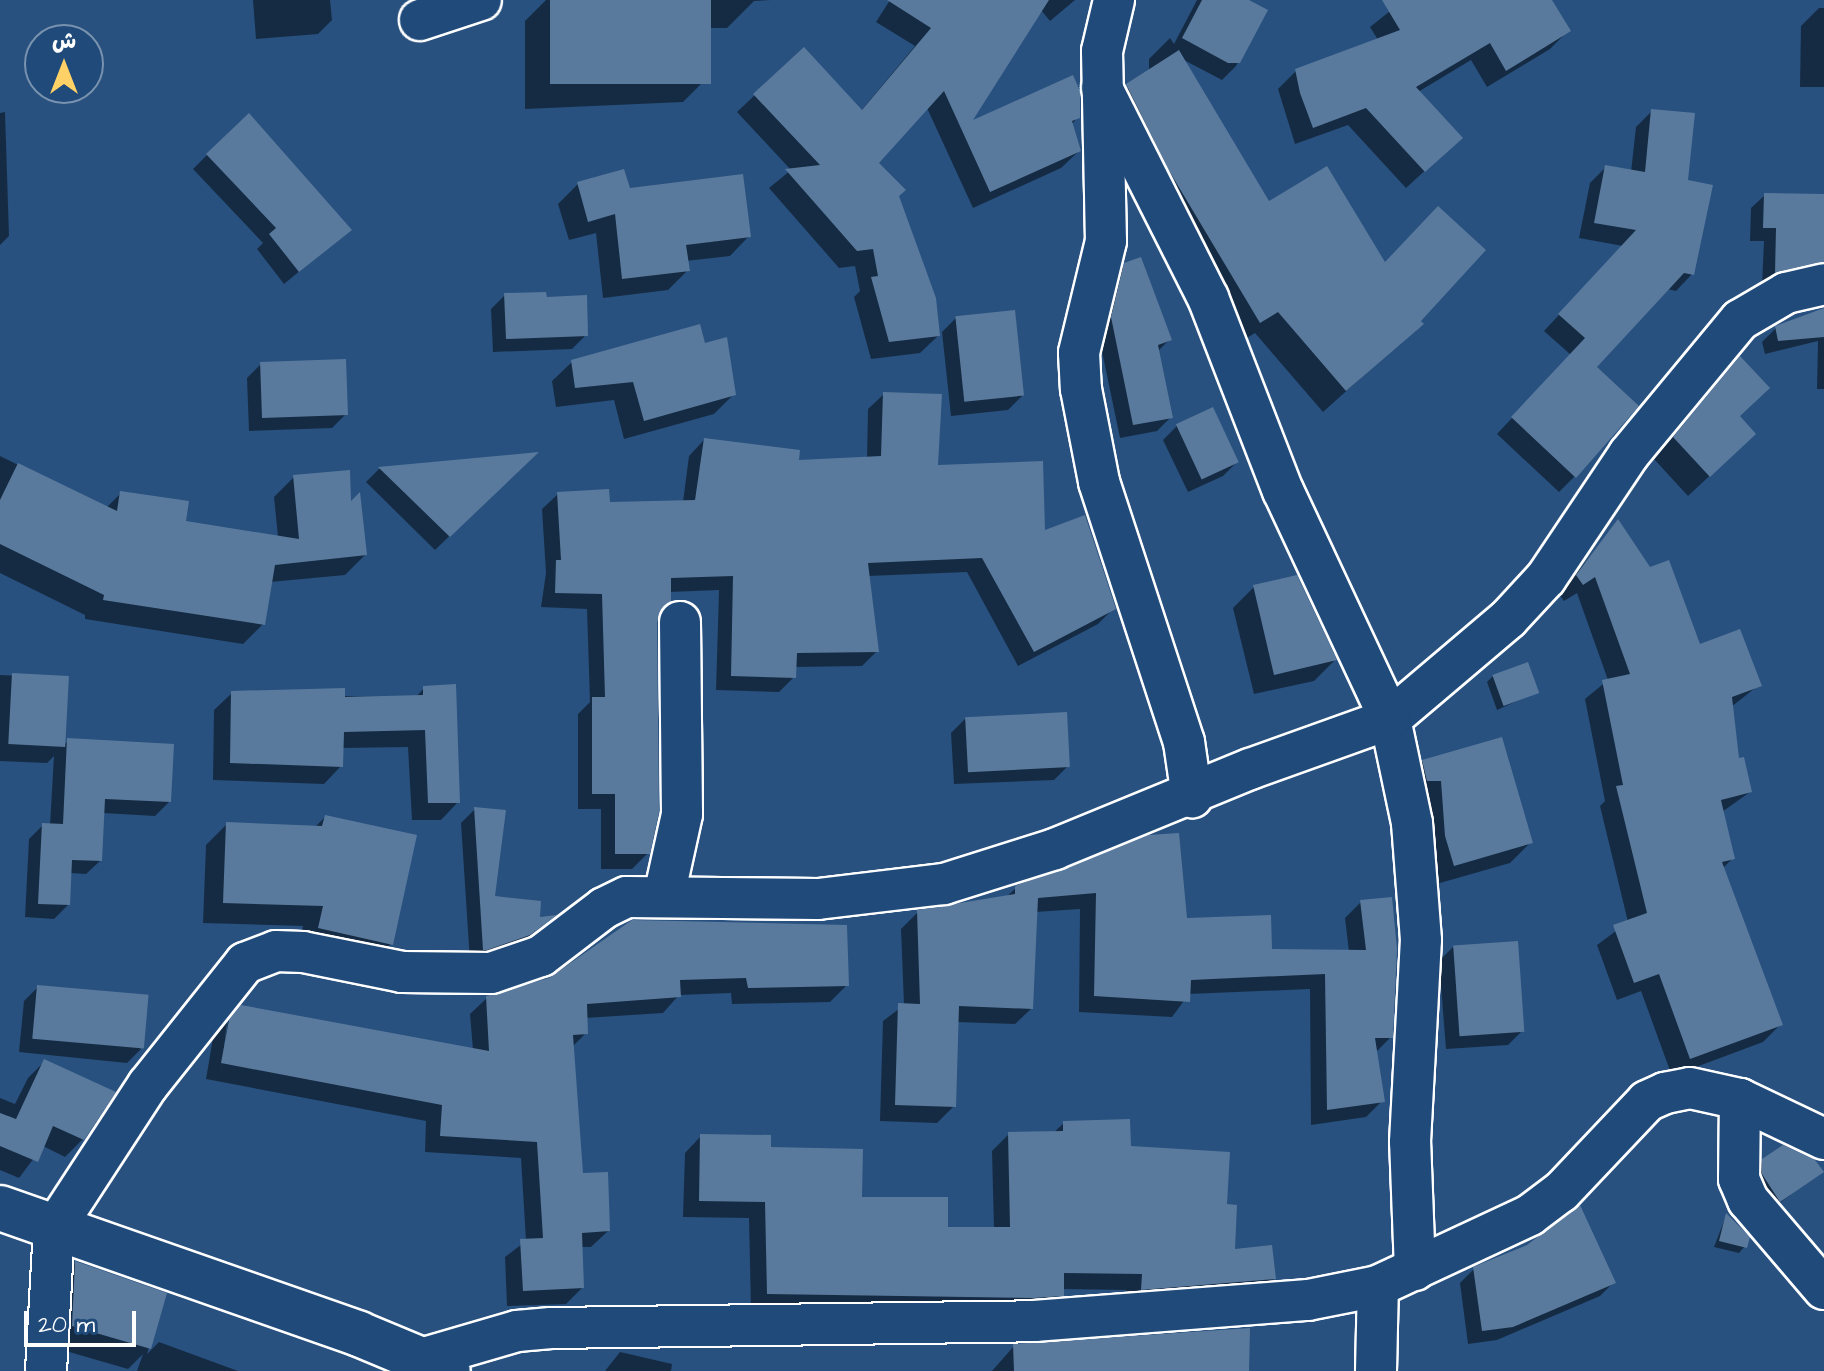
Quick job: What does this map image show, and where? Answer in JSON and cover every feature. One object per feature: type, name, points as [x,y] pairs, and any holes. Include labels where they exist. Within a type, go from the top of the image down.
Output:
[{"type":"street","points":[[420,20],[481,0]]},
{"type":"street","points":[[1114,0],[1102,51],[1106,241],[1079,353],[1081,389],[1099,482],[1184,742],[1192,797]]},
{"type":"street","points":[[1102,88],[1208,298],[1283,491],[1390,719],[1412,823],[1421,940],[1410,1142],[1415,1270]]},
{"type":"street","points":[[46,1371],[54,1229],[148,1085],[245,963],[276,951],[303,952],[402,972],[491,973],[541,956],[614,901],[664,896],[818,899],[944,884],[1192,797],[1250,769],[1390,719],[1508,619],[1546,578],[1629,454],[1740,320],[1786,293],[1824,284]]},
{"type":"street","points":[[664,896],[682,814],[680,622]]},
{"type":"street","points":[[0,1208],[434,1365],[517,1331],[551,1328],[1034,1321],[1192,1313],[1378,1286],[1530,1215],[1561,1192],[1647,1101],[1690,1088],[1740,1099],[1824,1139]]},
{"type":"street","points":[[1740,1099],[1739,1179],[1748,1200],[1824,1289]]},
{"type":"street","points":[[1376,1371],[1378,1286]]},
{"type":"building","points":[[550,0],[711,0],[711,84],[550,84]]},
{"type":"building","points":[[887,0],[1049,0],[973,120],[1073,75],[1080,91],[1080,118],[1072,121],[1081,151],[990,192],[944,91],[879,163],[906,190],[899,196],[936,298],[940,336],[889,342],[871,277],[878,276],[873,249],[857,251],[785,169],[820,165],[753,94],[804,47],[862,110],[931,28]]},
{"type":"building","points":[[1202,0],[1249,0],[1268,10],[1240,63],[1228,63],[1182,38]]},
{"type":"building","points":[[1382,0],[1552,0],[1571,31],[1506,71],[1490,43],[1416,87],[1463,138],[1425,172],[1366,108],[1313,128],[1300,93],[1295,69],[1400,30]]},
{"type":"building","points":[[1179,50],[1269,201],[1327,166],[1385,262],[1438,206],[1486,250],[1421,321],[1424,324],[1346,391],[1278,312],[1260,323],[1168,169],[1126,84]]},
{"type":"building","points":[[1651,109],[1695,113],[1688,180],[1713,185],[1694,275],[1684,273],[1597,367],[1639,406],[1576,478],[1511,417],[1585,338],[1558,314],[1636,230],[1594,223],[1605,165],[1645,172]]},
{"type":"building","points":[[249,113],[352,230],[299,272],[269,234],[276,228],[206,154]]},
{"type":"building","points":[[624,169],[630,188],[743,174],[751,237],[686,245],[690,271],[622,279],[615,214],[588,222],[577,182]]},
{"type":"building","points":[[1764,193],[1824,194],[1824,262],[1775,273],[1776,228],[1763,228]]},
{"type":"building","points":[[1141,257],[1172,340],[1158,345],[1173,418],[1133,425],[1111,317],[1124,263]]},
{"type":"building","points":[[546,292],[547,297],[587,295],[588,336],[506,339],[504,293]]},
{"type":"building","points":[[1824,308],[1824,337],[1778,341],[1775,326]]},
{"type":"building","points":[[1015,310],[1024,396],[964,402],[955,316]]},
{"type":"building","points":[[700,324],[705,343],[727,337],[736,395],[644,421],[633,382],[575,388],[571,360]]},
{"type":"building","points":[[1740,356],[1770,388],[1740,416],[1756,434],[1710,477],[1673,437]]},
{"type":"building","points":[[346,359],[348,415],[262,418],[260,362]]},
{"type":"building","points":[[883,392],[942,394],[938,465],[1043,461],[1045,530],[1085,515],[1116,609],[1034,652],[982,558],[868,563],[879,652],[797,653],[796,678],[731,676],[733,576],[671,578],[671,601],[657,622],[659,812],[650,854],[615,854],[615,794],[592,794],[592,697],[605,697],[602,594],[555,593],[556,560],[561,560],[557,492],[609,489],[610,502],[695,500],[704,438],[800,450],[799,460],[881,456]]},
{"type":"building","points":[[1213,407],[1239,462],[1202,480],[1176,424]]},
{"type":"building","points":[[539,452],[450,537],[378,467]]},
{"type":"building","points":[[18,463],[117,511],[120,491],[189,501],[186,521],[299,539],[293,475],[350,470],[351,501],[360,492],[367,555],[275,565],[265,625],[103,600],[104,595],[0,544],[0,500]]},
{"type":"building","points":[[1618,519],[1650,567],[1669,560],[1700,644],[1740,629],[1762,686],[1732,697],[1739,758],[1744,757],[1752,792],[1721,800],[1735,859],[1722,862],[1783,1025],[1690,1059],[1659,974],[1634,983],[1613,925],[1647,913],[1616,786],[1623,785],[1602,680],[1630,674],[1595,577],[1583,585],[1576,575]]},
{"type":"building","points":[[1297,575],[1337,660],[1274,675],[1253,585]]},
{"type":"building","points":[[1528,662],[1539,693],[1504,706],[1492,675]]},
{"type":"building","points":[[12,673],[69,676],[65,747],[8,744]]},
{"type":"building","points":[[456,684],[460,803],[428,803],[425,730],[344,732],[343,767],[230,763],[231,691],[345,688],[345,697],[423,695],[423,686]]},
{"type":"building","points":[[1067,712],[1070,767],[968,772],[965,717]]},
{"type":"building","points":[[1502,737],[1533,843],[1454,866],[1445,836],[1441,781],[1427,781],[1422,760]]},
{"type":"building","points":[[67,738],[174,744],[171,802],[105,799],[102,861],[72,860],[70,905],[38,904],[42,823],[63,824]]},
{"type":"building","points":[[474,807],[506,810],[495,896],[541,901],[540,917],[557,915],[530,935],[487,950],[483,950]]},
{"type":"building","points":[[325,815],[417,835],[393,945],[318,928],[323,906],[223,903],[226,822],[322,826]]},
{"type":"building","points":[[1179,833],[1187,918],[1271,915],[1272,949],[1366,950],[1360,900],[1392,897],[1397,949],[1393,1038],[1375,1038],[1385,1102],[1327,1110],[1325,974],[1191,980],[1190,1002],[1094,996],[1096,893],[1038,898],[1033,1009],[959,1006],[956,1107],[895,1105],[898,1003],[920,1004],[917,910],[1015,894],[1015,886],[1149,835]]},
{"type":"building","points":[[632,920],[847,925],[849,986],[748,988],[746,978],[680,980],[681,997],[587,1004],[588,1034],[573,1035],[583,1173],[608,1172],[610,1231],[582,1233],[584,1288],[523,1291],[520,1239],[543,1238],[537,1142],[440,1136],[442,1105],[221,1063],[229,1020],[241,1005],[489,1051],[486,996],[549,978]]},
{"type":"building","points":[[1518,941],[1524,1032],[1460,1036],[1453,946]]},
{"type":"building","points":[[37,985],[149,995],[144,1049],[32,1039]]},
{"type":"building","points":[[44,1059],[116,1092],[84,1140],[53,1126],[38,1162],[0,1146],[0,1113],[16,1119]]},
{"type":"building","points":[[1130,1119],[1131,1146],[1230,1152],[1227,1204],[1237,1205],[1235,1249],[1272,1245],[1276,1279],[1141,1290],[1142,1274],[1064,1273],[1064,1296],[767,1294],[765,1202],[699,1201],[700,1134],[771,1135],[771,1147],[863,1149],[862,1197],[948,1197],[948,1227],[1010,1227],[1008,1132],[1063,1131],[1063,1121]]},
{"type":"building","points":[[1783,1145],[1815,1160],[1824,1172],[1780,1202],[1762,1174],[1762,1159]]},
{"type":"building","points":[[1580,1205],[1616,1283],[1513,1327],[1482,1331],[1473,1267],[1527,1245]]},
{"type":"building","points":[[1726,1213],[1750,1237],[1747,1248],[1719,1241]]},
{"type":"building","points":[[75,1261],[167,1293],[151,1349],[72,1326]]},
{"type":"building","points":[[1250,1328],[1249,1371],[1014,1371],[1013,1344]]}]
